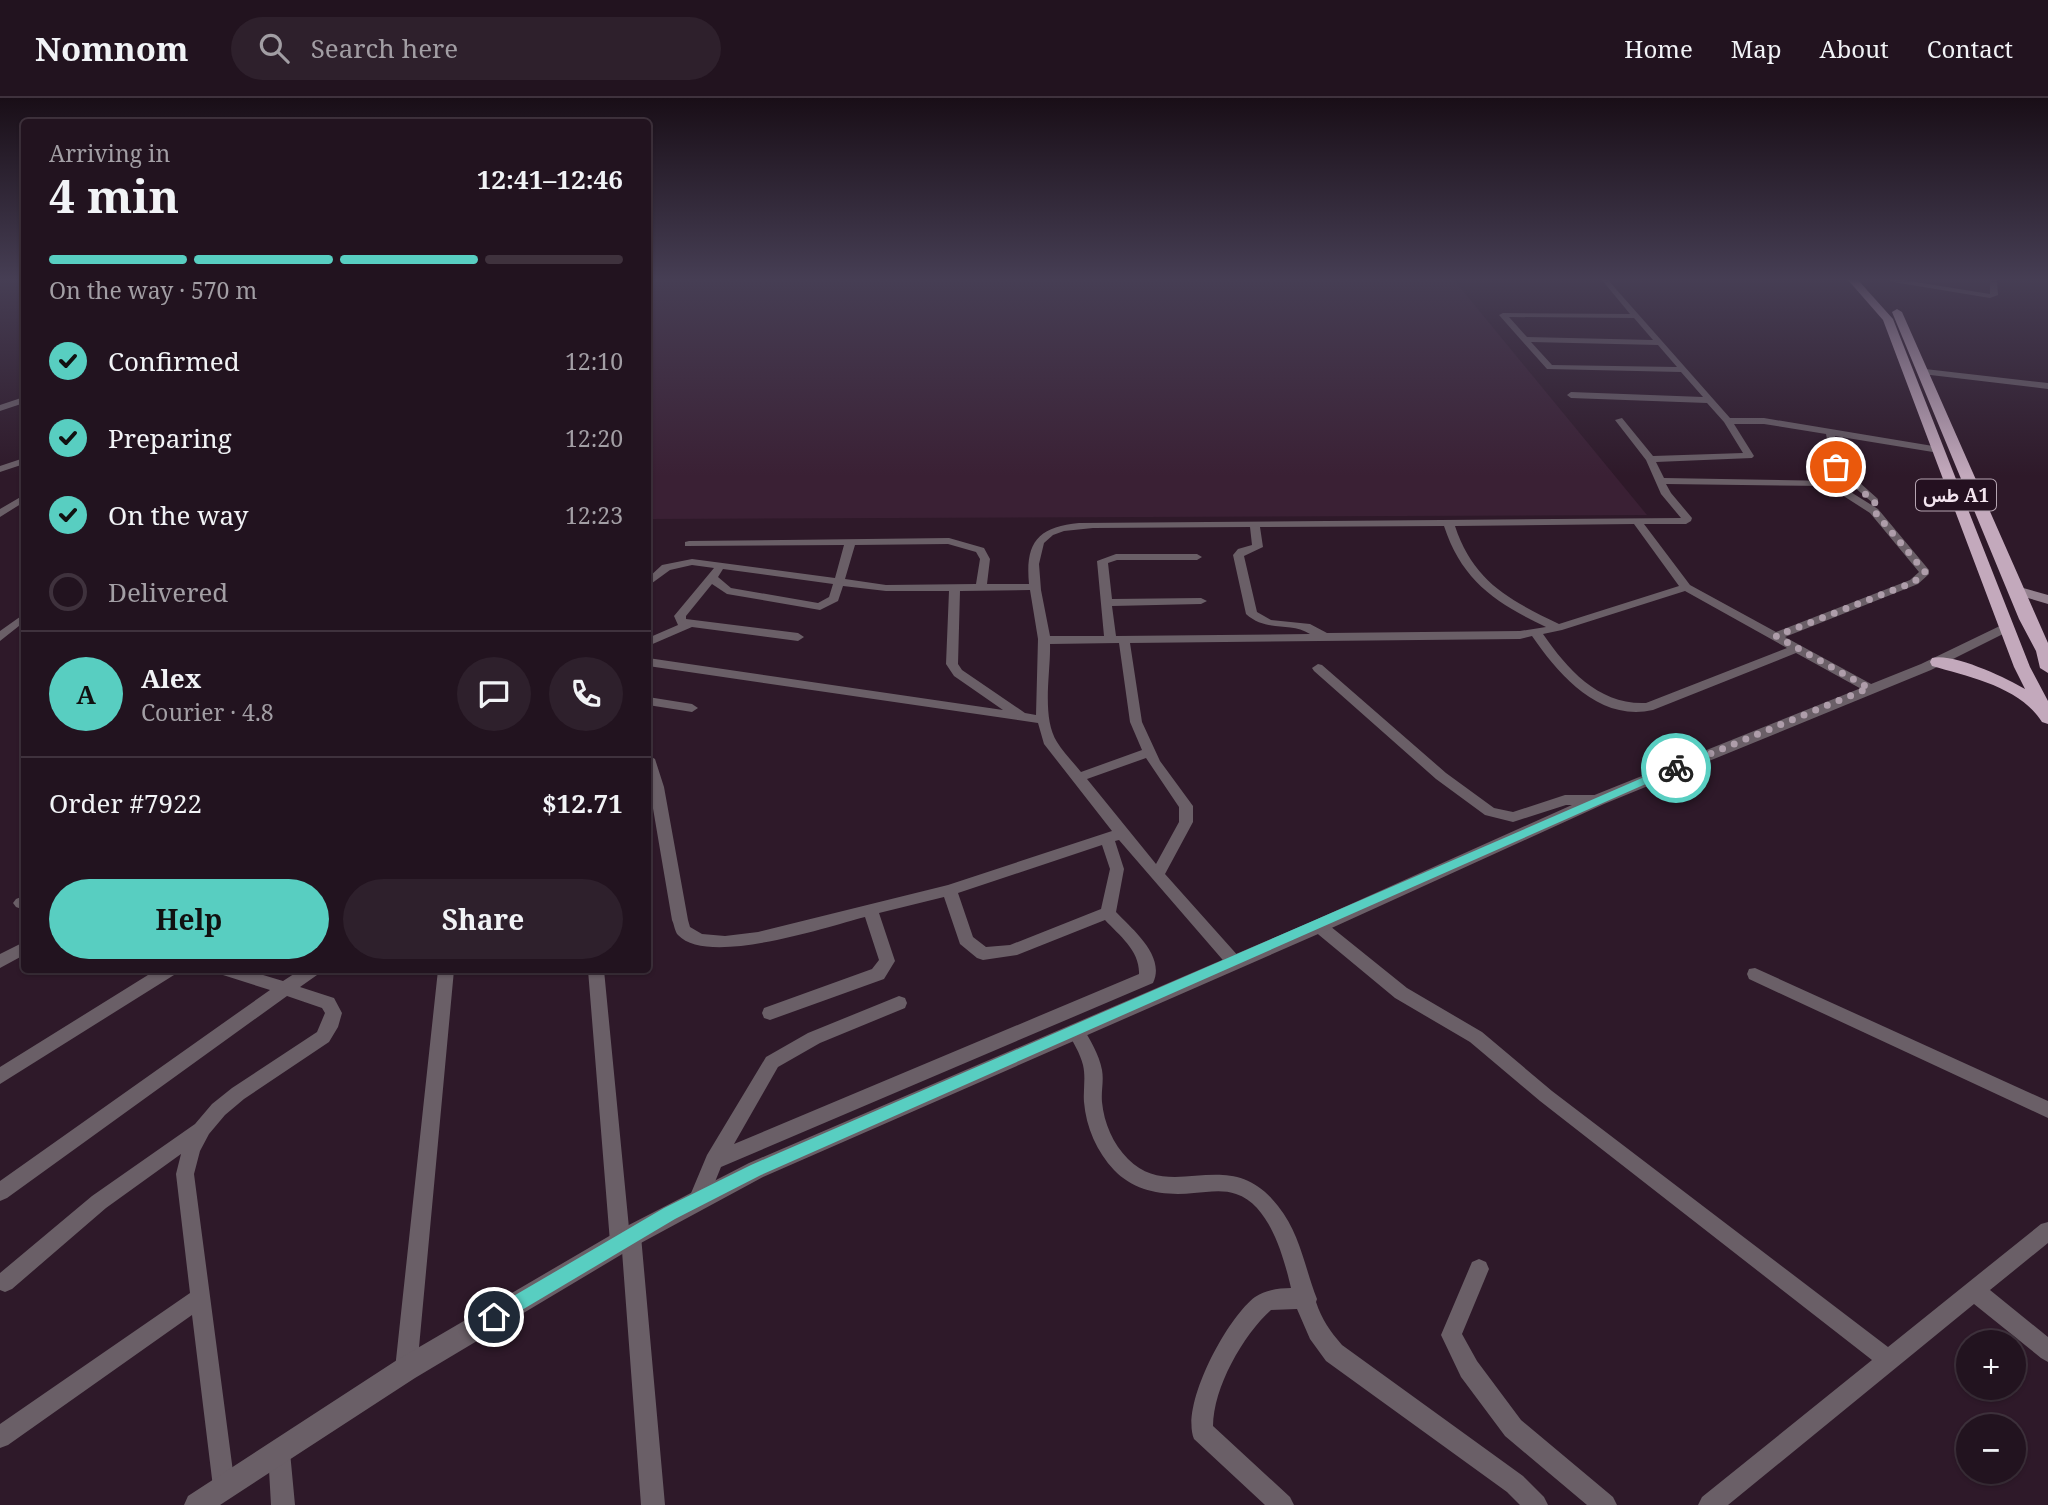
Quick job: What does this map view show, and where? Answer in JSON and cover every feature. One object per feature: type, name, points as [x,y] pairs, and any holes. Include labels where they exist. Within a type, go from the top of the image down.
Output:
[{"type":"highway","name":"طس A1","points":[[1899,346],[2006,627],[2044,712]]},
{"type":"highway","name":"طس A1","points":[[1913,346],[2015,590],[2046,644],[2048,668]]},
{"type":"highway","points":[[1905,361],[1923,368]]},
{"type":"highway","points":[[1938,662],[1995,679],[2044,712]]},
{"type":"main road","points":[[2015,590],[2048,600]]},
{"type":"street","points":[[1529,346],[1550,367],[1684,370]]},
{"type":"street","points":[[1663,346],[1728,421],[1749,456],[1717,470],[1663,481]]},
{"type":"street","points":[[1923,368],[2048,386]]},
{"type":"street","points":[[1571,395],[1708,400]]},
{"type":"street","points":[[0,408],[21,401]]},
{"type":"street","points":[[1234,962],[1157,875],[1049,741],[1043,720],[1044,640],[1036,587],[1035,553],[1038,544],[1059,530],[1094,526],[1638,523],[1687,520],[1667,494],[1650,459],[1619,420]]},
{"type":"street","points":[[1728,421],[1759,421],[1939,450]]},
{"type":"street","points":[[1830,433],[1836,467],[1873,500],[1877,506],[1874,511]]},
{"type":"street","points":[[1650,459],[1717,470],[1823,481],[1837,486],[1874,511],[1923,568],[1923,575],[1914,582],[1776,636]]},
{"type":"street","points":[[0,469],[21,462]]},
{"type":"street","points":[[0,514],[21,500]]},
{"type":"street","points":[[1638,523],[1686,587],[1869,688]]},
{"type":"street","points":[[1449,524],[1458,550],[1476,580],[1500,599],[1558,628]]},
{"type":"street","points":[[1255,525],[1258,547],[1242,551],[1238,555],[1252,614],[1268,623],[1306,626],[1327,639]]},
{"type":"street","points":[[689,544],[949,541],[980,550],[985,559],[981,587]]},
{"type":"street","points":[[712,577],[727,591],[820,607],[834,599],[836,581],[850,544]]},
{"type":"street","points":[[1157,875],[1186,822],[1186,806],[1150,752],[1136,722],[1107,603],[1102,561],[1106,558],[1197,557]]},
{"type":"street","points":[[651,580],[661,569],[673,564],[692,562],[886,587],[1036,587]]},
{"type":"street","points":[[721,566],[680,615],[681,622],[798,637]]},
{"type":"street","points":[[955,587],[952,664],[958,673],[1020,717]]},
{"type":"street","points":[[1044,640],[1327,639],[1536,633],[1686,587]]},
{"type":"street","points":[[1107,603],[1201,601]]},
{"type":"street","points":[[0,637],[21,620]]},
{"type":"street","points":[[651,641],[688,625]]},
{"type":"street","points":[[197,1505],[406,1369],[699,1198],[933,1093],[1319,926],[1598,800],[1938,662],[2006,627]]},
{"type":"street","points":[[1536,633],[1551,656],[1569,674],[1608,702],[1631,710],[1648,707],[1798,648]]},
{"type":"street","points":[[651,662],[1043,720]]},
{"type":"street","points":[[1318,668],[1441,776],[1490,812],[1513,817],[1564,800],[1598,800]]},
{"type":"street","points":[[651,701],[692,708]]},
{"type":"street","points":[[1077,778],[1150,752]]},
{"type":"street","points":[[651,768],[657,787],[680,920],[690,936],[710,942],[740,941],[949,890],[1123,833]]},
{"type":"street","points":[[1107,839],[1118,869],[1108,913]]},
{"type":"street","points":[[949,890],[966,940],[983,954],[1010,951],[1108,913]]},
{"type":"street","points":[[770,1013],[878,974],[887,961],[870,910]]},
{"type":"street","points":[[714,1161],[1147,978],[1149,967],[1144,954],[1108,913]]},
{"type":"street","points":[[1319,926],[1401,993],[1476,1037],[1545,1096],[1887,1359]]},
{"type":"street","points":[[0,961],[21,949]]},
{"type":"street","points":[[0,1076],[163,973]]},
{"type":"street","points":[[5,1282],[100,1202],[200,1129],[223,1107],[309,1047],[330,1027],[334,1013],[328,1003],[239,973]]},
{"type":"street","points":[[0,1192],[307,973]]},
{"type":"street","points":[[406,1369],[446,973]]},
{"type":"street","points":[[596,973],[653,1505]]},
{"type":"street","points":[[1755,974],[2048,1110]]},
{"type":"street","points":[[699,1198],[714,1161],[772,1062],[814,1038],[900,1003]]},
{"type":"street","points":[[1076,1031],[1094,1071],[1093,1101],[1099,1128],[1115,1160],[1142,1182],[1166,1186],[1233,1182],[1256,1195],[1279,1221],[1298,1267],[1318,1333],[1334,1353],[1515,1483],[1536,1505]]},
{"type":"street","points":[[925,1074],[933,1093]]},
{"type":"street","points":[[200,1129],[189,1150],[184,1174],[224,1487]]},
{"type":"street","points":[[1710,1505],[2048,1231]]},
{"type":"street","points":[[1479,1269],[1451,1335],[1469,1369],[1513,1428],[1605,1505]]},
{"type":"street","points":[[1974,1290],[2048,1351]]},
{"type":"street","points":[[1282,1505],[1202,1431],[1199,1420],[1204,1402],[1248,1317],[1266,1302],[1289,1297],[1307,1299]]},
{"type":"street","points":[[0,1437],[198,1299]]},
{"type":"street","points":[[279,1452],[283,1505]]},
{"type":"shaded area","points":[[651,346],[1508,346],[1647,515],[651,519]]},
{"type":"way so far","points":[[1676,768],[1869,688],[1776,636],[1914,582],[1925,572],[1874,511],[1877,506],[1873,500],[1836,467]]},
{"type":"route","points":[[494,1317],[670,1213],[756,1170],[1676,768]]}]
